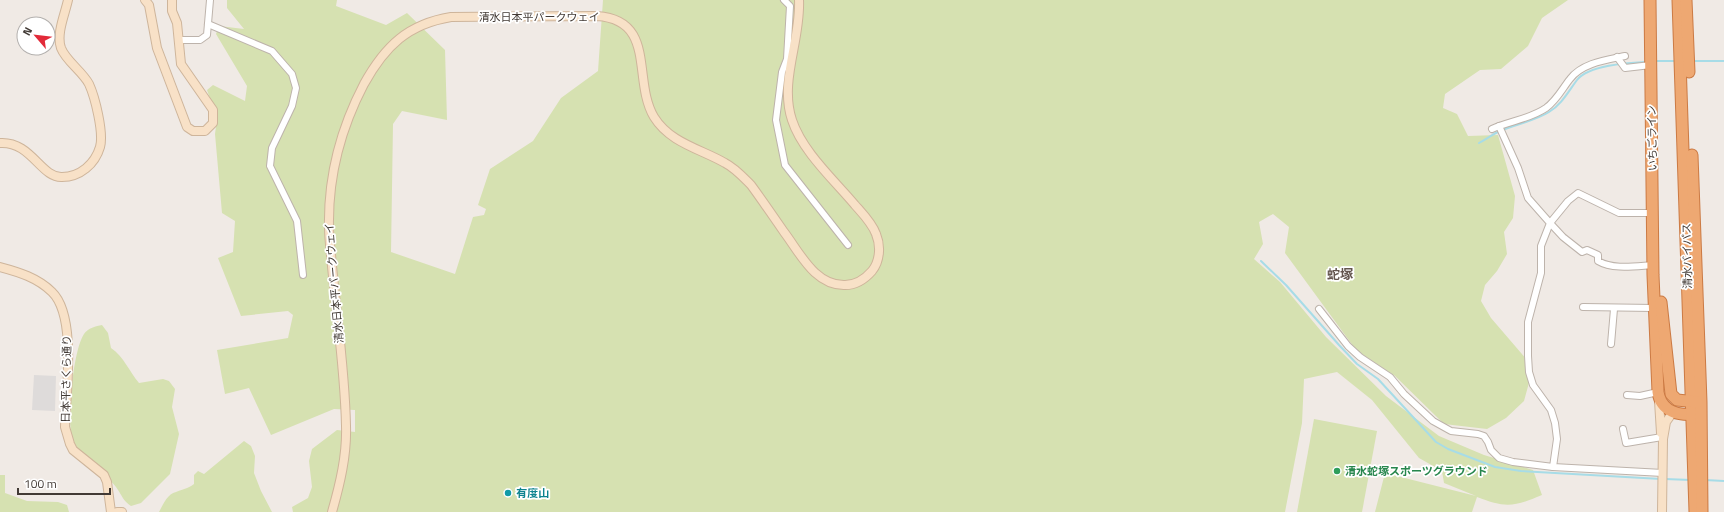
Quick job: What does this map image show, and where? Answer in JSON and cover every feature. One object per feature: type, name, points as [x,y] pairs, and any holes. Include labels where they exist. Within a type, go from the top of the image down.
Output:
[{"type":"highway","name":"いちごライン","points":[[1650,0],[1654,308],[1657,369],[1664,404]]},
{"type":"highway","name":"清水バイパス","points":[[1678,0],[1685,61]]},
{"type":"highway","name":"清水バイパス","points":[[1686,0],[1685,61],[1698,474],[1695,512]]},
{"type":"highway","name":"いちごライン","points":[[1654,270],[1659,286],[1671,394],[1677,400],[1696,408]]},
{"type":"highway","points":[[1657,369],[1661,357],[1667,355]]},
{"type":"highway","points":[[1664,404],[1696,408]]},
{"type":"highway","name":"清水バイパス","points":[[1698,486],[1702,512]]},
{"type":"street","points":[[0,143],[14,145],[25,150],[46,170],[58,177],[71,176],[80,173],[90,165],[98,153],[101,137],[91,90],[84,77],[62,50],[60,42],[68,0]]},
{"type":"street","points":[[145,0],[149,5],[157,48],[187,126],[193,131],[205,131],[213,123],[213,110],[184,69],[180,58],[177,23],[172,11],[172,0]]},
{"type":"street","points":[[178,40],[200,40],[207,35],[210,0]]},
{"type":"street","points":[[784,0],[790,6],[788,46],[787,59],[782,72],[776,120],[785,165],[848,245]]},
{"type":"street","name":"清水日本平パークウェイ","points":[[332,512],[341,480],[346,427],[328,227],[330,193],[339,148],[358,96],[372,70],[389,47],[408,32],[428,22],[451,17],[597,16],[610,18],[623,23],[635,37],[640,52],[646,96],[651,110],[660,124],[675,138],[727,163],[736,170],[751,185],[814,272],[829,282],[848,285],[862,280],[873,270],[879,252],[878,240],[869,222],[805,146],[792,120],[788,102],[788,80],[799,22],[799,0]]},
{"type":"street","points":[[208,24],[272,51],[292,74],[296,88],[292,106],[272,148],[270,166],[298,221],[303,275]]},
{"type":"street","points":[[1492,129],[1510,121],[1527,118],[1546,108],[1555,100],[1577,71],[1598,62],[1625,56]]},
{"type":"street","points":[[1617,58],[1625,68],[1651,65]]},
{"type":"street","points":[[1499,126],[1518,168],[1528,198],[1563,237],[1582,252],[1587,250],[1598,255],[1598,261],[1604,264],[1654,270]]},
{"type":"street","points":[[1553,467],[1557,439],[1555,423],[1551,410],[1533,385],[1529,372],[1528,356],[1528,322],[1541,273],[1541,246],[1550,223],[1568,201],[1578,192],[1619,212],[1652,213]]},
{"type":"street","name":"日本平さくら通り","points":[[0,267],[27,275],[45,286],[54,293],[63,309],[68,340],[65,427],[67,436],[73,450],[104,475],[107,482],[111,512]]},
{"type":"street","points":[[1583,307],[1614,309],[1654,308]]},
{"type":"street","points":[[1319,309],[1348,346],[1360,357],[1390,377],[1404,394],[1437,424],[1451,431],[1484,436],[1491,450],[1499,458],[1513,462],[1553,467],[1663,473]]},
{"type":"street","points":[[1611,344],[1614,309]]},
{"type":"street","points":[[1662,512],[1664,404],[1669,382]]},
{"type":"street","points":[[1627,395],[1640,396],[1664,404]]},
{"type":"street","points":[[1663,438],[1666,422],[1664,404]]},
{"type":"street","points":[[1623,429],[1626,443],[1647,438],[1663,438]]},
{"type":"street","points":[[117,512],[122,512]]},
{"type":"green space","points":[[227,0],[337,0],[336,6],[386,25],[407,13],[445,50],[447,120],[402,111],[393,124],[391,252],[455,274],[473,217],[484,215],[486,209],[478,205],[490,169],[533,141],[561,98],[598,71],[603,0],[1568,0],[1542,18],[1528,46],[1501,69],[1480,70],[1445,94],[1443,108],[1457,114],[1468,136],[1498,135],[1515,196],[1513,218],[1504,232],[1507,254],[1497,271],[1485,285],[1481,301],[1491,318],[1527,360],[1530,379],[1524,401],[1506,418],[1487,429],[1444,424],[1395,376],[1356,350],[1285,253],[1289,227],[1273,214],[1259,222],[1263,244],[1254,259],[1280,282],[1326,337],[1386,396],[1439,436],[1484,455],[1533,470],[1542,495],[1524,502],[1510,505],[1495,503],[1477,497],[1472,512],[1375,512],[1385,473],[1476,496],[1444,483],[1442,471],[1419,458],[1372,400],[1337,372],[1304,379],[1302,423],[1285,512],[293,512],[292,507],[308,498],[312,487],[309,461],[312,449],[337,430],[355,432],[355,410],[334,409],[271,435],[249,388],[225,394],[217,350],[288,338],[293,315],[288,311],[241,316],[218,258],[233,252],[235,221],[222,213],[215,134],[217,119],[207,90],[213,85],[245,101],[247,86],[216,34],[219,26],[244,29],[227,8]]},
{"type":"green space","points":[[102,325],[108,333],[111,348],[123,360],[139,383],[163,379],[169,381],[175,389],[172,407],[179,434],[170,474],[141,503],[131,506],[124,500],[111,481],[76,447],[71,431],[70,419],[72,387],[80,342],[88,330]]},
{"type":"green space","name":"清水蛇塚スポーツグラウンド","points":[[1314,419],[1377,431],[1362,512],[1297,512]]},
{"type":"green space","points":[[244,441],[251,446],[255,456],[254,473],[272,512],[159,512],[170,495],[194,484],[194,475],[198,471],[204,474]]},
{"type":"green space","points":[[0,475],[5,475],[5,493],[27,501],[58,502],[67,505],[69,512],[0,512]]},
{"type":"shaded area","points":[[34,375],[56,376],[55,411],[32,410]]},
{"type":"waterway","points":[[1655,61],[1676,61]]},
{"type":"waterway","points":[[1693,61],[1724,61]]},
{"type":"waterway","points":[[1479,143],[1498,132],[1537,118],[1554,109],[1577,80],[1590,71],[1609,66],[1646,62]]},
{"type":"waterway","points":[[1261,261],[1286,285],[1357,364],[1378,379],[1436,442],[1448,449],[1495,467],[1521,471],[1661,479]]},
{"type":"waterway","points":[[1665,479],[1691,480]]},
{"type":"waterway","points":[[1705,480],[1724,481]]},
{"type":"place","name":"清水蛇塚スポーツグラウンド","points":[[1337,471]]},
{"type":"place","name":"有度山","points":[[508,493]]},
{"type":"district","name":"蛇塚","points":[[1340,274]]}]
